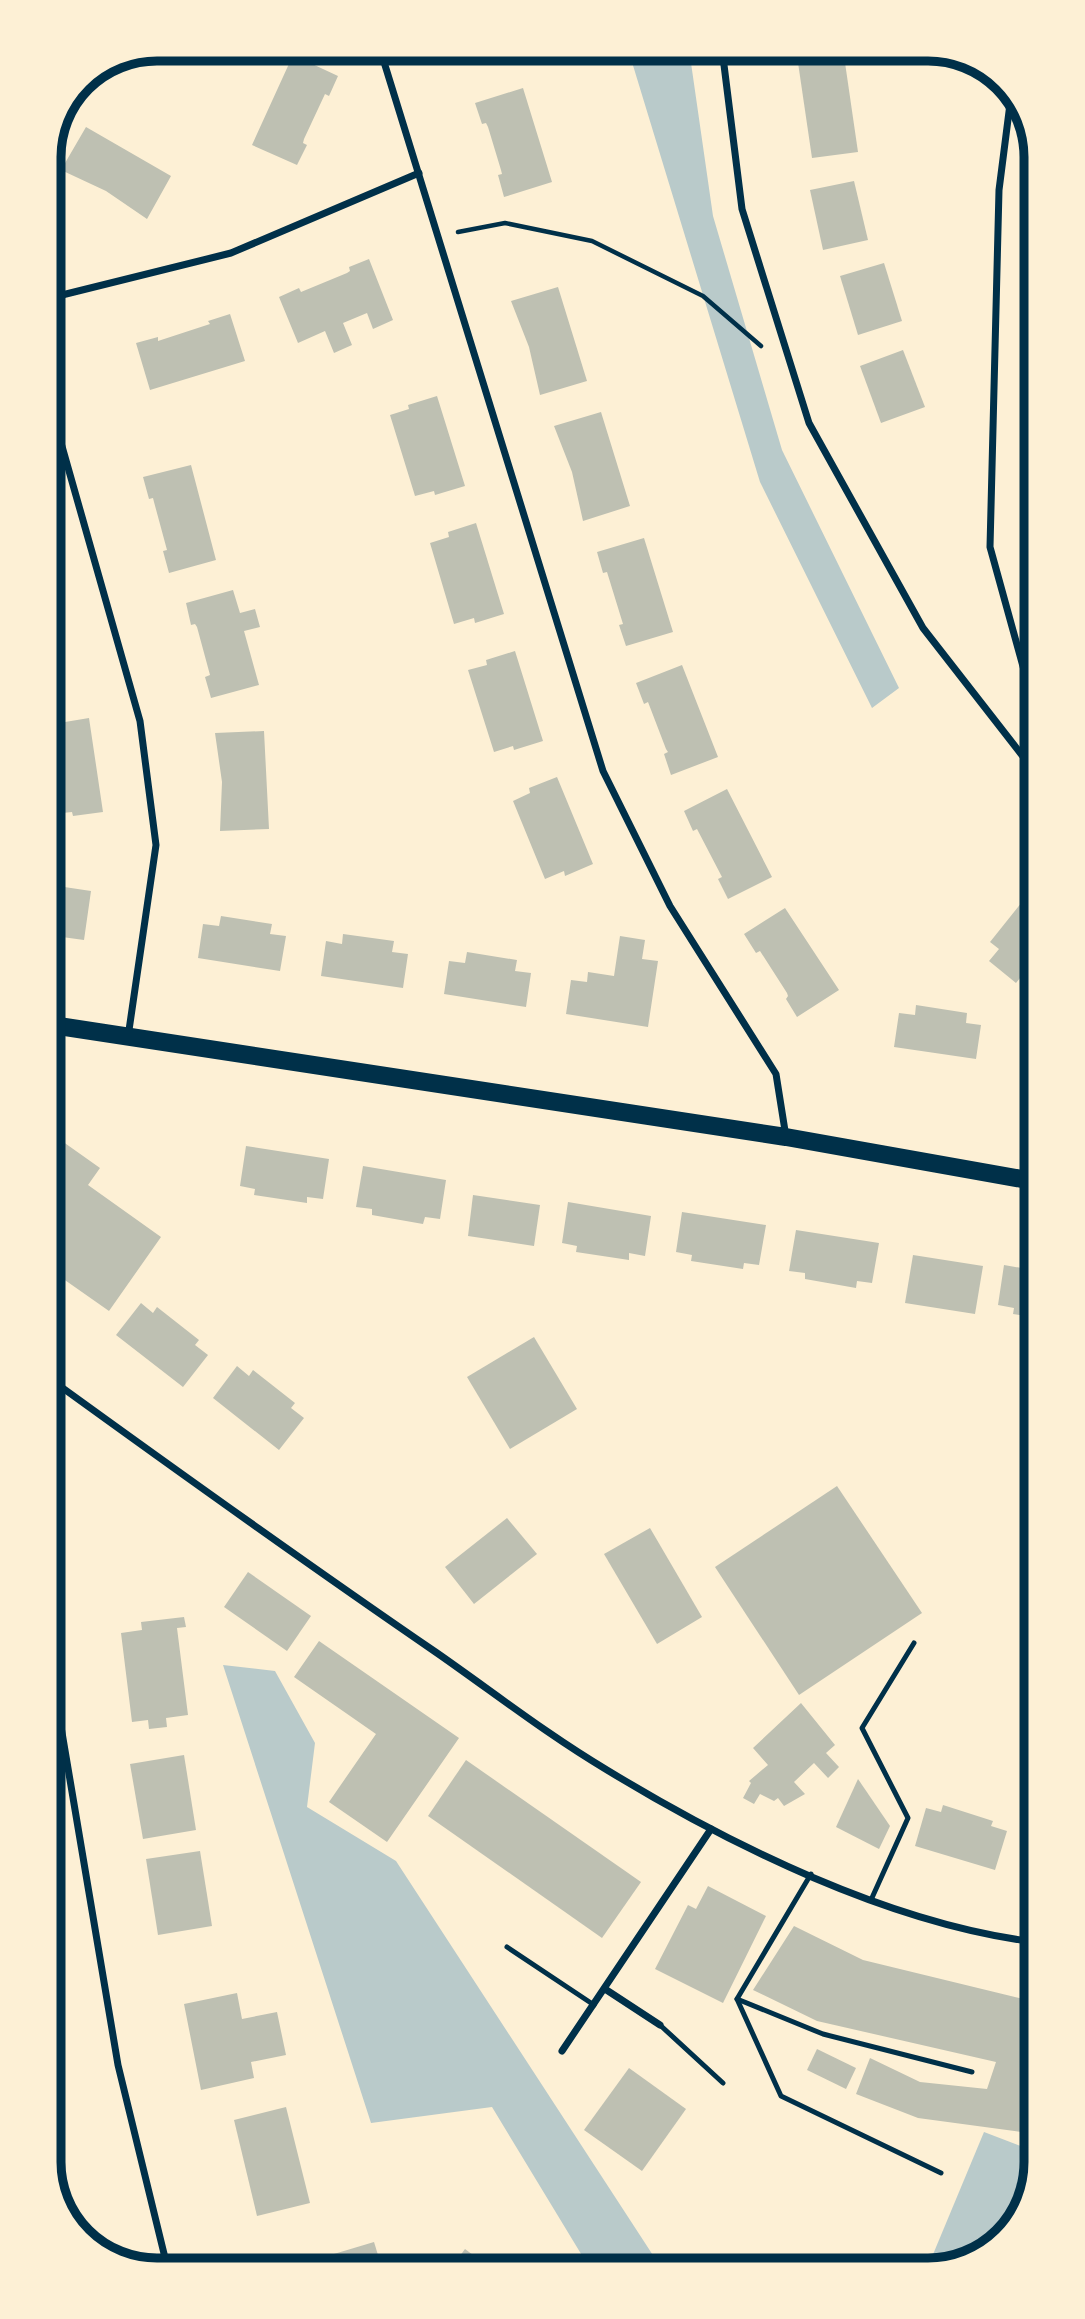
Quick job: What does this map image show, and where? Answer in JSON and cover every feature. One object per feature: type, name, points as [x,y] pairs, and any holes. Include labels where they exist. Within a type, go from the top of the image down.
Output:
[{"type":"main road","points":[[61,1027],[786,1137],[1024,1179]]},
{"type":"street","points":[[384,61],[603,771],[670,906],[776,1074],[786,1137]]},
{"type":"street","points":[[724,61],[742,209],[809,423],[923,628],[1024,758]]},
{"type":"street","points":[[1009,108],[999,190],[990,547],[1024,670]]},
{"type":"street","points":[[61,295],[231,253],[419,173]]},
{"type":"street","points":[[61,443],[140,721],[156,845],[128,1038]]},
{"type":"street","points":[[61,1387],[291,1553],[605,1769],[711,1829],[872,1900],[968,1932],[1024,1940]]},
{"type":"street","points":[[61,1727],[118,2065],[165,2258]]},
{"type":"street","points":[[562,2051],[711,1829]]},
{"type":"street","points":[[605,1989],[660,2025]]},
{"type":"lane","points":[[872,1900],[908,1818],[862,1727],[914,1643]]},
{"type":"lane","points":[[737,1999],[811,1874]]},
{"type":"lane","points":[[507,1947],[594,2005]]},
{"type":"lane","points":[[737,1999],[823,2034],[972,2072]]},
{"type":"lane","points":[[737,1999],[780,2096],[941,2173]]},
{"type":"lane","points":[[660,2025],[723,2083]]},
{"type":"path","points":[[436,236],[505,223],[592,241],[703,296],[792,370]]},
{"type":"shaded area","points":[[632,61],[691,61],[713,216],[782,450],[899,688],[872,708],[760,482]]},
{"type":"shaded area","points":[[223,1665],[275,1671],[315,1743],[307,1807],[396,1861],[655,2258],[584,2258],[492,2107],[371,2123]]},
{"type":"shaded area","points":[[984,2132],[1024,2147],[1019,2192],[1004,2220],[991,2234],[970,2248],[932,2258]]},
{"type":"building","points":[[290,61],[306,61],[338,76],[329,96],[325,94],[304,139],[303,143],[307,145],[297,165],[252,145]]},
{"type":"building","points":[[798,61],[845,61],[858,152],[812,158]]},
{"type":"building","points":[[523,88],[552,182],[504,197],[498,175],[502,174],[488,127],[486,123],[482,124],[475,103]]},
{"type":"building","points":[[86,127],[171,176],[147,219],[106,191],[61,170]]},
{"type":"building","points":[[854,181],[868,240],[823,250],[810,190]]},
{"type":"building","points":[[369,259],[393,320],[373,329],[367,313],[343,323],[352,345],[334,353],[325,331],[298,343],[279,297],[299,288],[301,292],[347,273],[350,271],[349,267]]},
{"type":"building","points":[[884,263],[902,321],[858,335],[840,276]]},
{"type":"building","points":[[558,287],[587,381],[540,395],[529,347],[511,301]]},
{"type":"building","points":[[230,314],[245,361],[150,390],[136,343],[158,337],[158,341],[210,324],[208,321]]},
{"type":"building","points":[[903,350],[925,407],[881,423],[860,366]]},
{"type":"building","points":[[437,396],[465,486],[435,495],[434,491],[415,496],[390,415],[409,409],[408,405]]},
{"type":"building","points":[[601,412],[630,506],[583,521],[572,472],[554,426]]},
{"type":"building","points":[[191,465],[216,560],[169,573],[163,551],[167,550],[153,498],[149,499],[143,477]]},
{"type":"building","points":[[476,523],[504,614],[475,623],[474,618],[454,624],[430,543],[449,537],[448,532]]},
{"type":"building","points":[[644,538],[673,632],[626,646],[619,625],[623,624],[607,572],[603,573],[597,552]]},
{"type":"building","points":[[233,590],[240,613],[255,609],[260,627],[244,631],[259,685],[211,698],[205,677],[210,675],[197,627],[195,624],[191,625],[186,603]]},
{"type":"building","points":[[515,651],[543,741],[514,750],[513,746],[494,752],[468,670],[487,665],[486,660]]},
{"type":"building","points":[[682,665],[718,757],[671,775],[664,754],[668,752],[648,702],[644,704],[636,683]]},
{"type":"building","points":[[89,718],[103,812],[73,816],[72,812],[61,813],[61,723]]},
{"type":"building","points":[[264,731],[269,829],[220,831],[222,782],[215,733]]},
{"type":"building","points":[[557,777],[593,864],[565,876],[564,871],[545,879],[513,801],[530,793],[529,788]]},
{"type":"building","points":[[727,789],[772,877],[728,899],[718,879],[722,877],[697,829],[693,831],[684,811]]},
{"type":"building","points":[[61,886],[91,891],[84,940],[62,937]]},
{"type":"building","points":[[1022,902],[1024,904],[1024,973],[1016,983],[989,961],[999,949],[990,942]]},
{"type":"building","points":[[785,908],[839,990],[797,1017],[786,999],[787,993],[760,951],[756,953],[744,934]]},
{"type":"building","points":[[221,916],[272,924],[270,934],[286,936],[280,971],[198,958],[203,924],[219,926]]},
{"type":"building","points":[[343,934],[394,941],[392,952],[408,954],[403,988],[321,976],[326,941],[342,944]]},
{"type":"building","points":[[620,936],[645,940],[642,959],[658,961],[648,1027],[566,1014],[571,980],[587,982],[588,972],[614,976]]},
{"type":"building","points":[[467,952],[517,960],[515,971],[531,973],[526,1007],[444,994],[449,961],[465,963]]},
{"type":"building","points":[[916,1005],[967,1013],[966,1023],[981,1025],[976,1059],[894,1047],[899,1013],[915,1015]]},
{"type":"building","points":[[61,1140],[100,1168],[88,1185],[161,1237],[109,1311],[61,1277]]},
{"type":"building","points":[[246,1146],[329,1159],[323,1199],[307,1197],[307,1203],[254,1195],[255,1189],[240,1186]]},
{"type":"building","points":[[363,1166],[446,1180],[440,1219],[425,1217],[423,1224],[372,1215],[372,1209],[356,1207]]},
{"type":"building","points":[[473,1195],[540,1205],[534,1246],[468,1236]]},
{"type":"building","points":[[568,1202],[651,1216],[645,1256],[629,1253],[629,1260],[576,1252],[577,1246],[562,1243]]},
{"type":"building","points":[[682,1212],[766,1225],[759,1265],[744,1263],[743,1269],[691,1261],[692,1255],[676,1252]]},
{"type":"building","points":[[796,1230],[879,1243],[872,1283],[857,1281],[856,1288],[805,1279],[805,1273],[789,1271]]},
{"type":"building","points":[[913,1255],[983,1266],[975,1314],[905,1303]]},
{"type":"building","points":[[1004,1265],[1024,1268],[1024,1316],[1013,1314],[1014,1308],[998,1305]]},
{"type":"building","points":[[141,1303],[153,1313],[157,1307],[199,1340],[195,1345],[208,1355],[183,1387],[116,1335]]},
{"type":"building","points":[[534,1337],[577,1409],[510,1449],[467,1377]]},
{"type":"building","points":[[237,1366],[249,1376],[253,1370],[295,1403],[291,1408],[304,1418],[279,1450],[213,1398]]},
{"type":"building","points":[[837,1486],[922,1613],[799,1695],[715,1567]]},
{"type":"building","points":[[507,1518],[537,1554],[474,1604],[445,1567]]},
{"type":"building","points":[[650,1528],[702,1617],[657,1644],[604,1554]]},
{"type":"building","points":[[248,1572],[311,1616],[287,1651],[224,1607]]},
{"type":"building","points":[[184,1617],[186,1627],[177,1628],[188,1715],[166,1718],[167,1727],[149,1729],[148,1720],[132,1722],[121,1633],[142,1630],[141,1622]]},
{"type":"building","points":[[319,1641],[459,1738],[387,1842],[329,1802],[376,1734],[294,1677]]},
{"type":"building","points":[[801,1703],[835,1745],[826,1753],[839,1767],[828,1778],[814,1763],[794,1782],[805,1794],[784,1806],[778,1798],[774,1801],[760,1794],[754,1804],[743,1798],[751,1783],[749,1781],[768,1765],[753,1748]]},
{"type":"building","points":[[184,1755],[196,1830],[143,1839],[130,1764]]},
{"type":"building","points":[[466,1760],[641,1882],[602,1938],[428,1816]]},
{"type":"building","points":[[858,1779],[890,1826],[879,1849],[836,1827]]},
{"type":"building","points":[[943,1805],[993,1821],[991,1826],[1007,1831],[995,1870],[915,1846],[926,1808],[941,1812]]},
{"type":"building","points":[[200,1851],[212,1926],[158,1935],[146,1859]]},
{"type":"building","points":[[708,1886],[766,1916],[723,2003],[655,1969],[688,1905],[696,1909]]},
{"type":"building","points":[[794,1926],[863,1960],[1024,1999],[1024,2132],[918,2118],[856,2094],[870,2058],[920,2082],[987,2089],[996,2062],[817,2021],[753,1990]]},
{"type":"building","points":[[237,1993],[242,2019],[277,2012],[286,2055],[251,2062],[254,2078],[201,2090],[184,2004]]},
{"type":"building","points":[[817,2049],[856,2068],[846,2089],[807,2070]]},
{"type":"building","points":[[629,2068],[686,2109],[642,2171],[584,2130]]},
{"type":"building","points":[[286,2107],[310,2203],[257,2216],[234,2120]]},
{"type":"building","points":[[374,2242],[379,2258],[320,2258]]},
{"type":"building","points":[[465,2249],[477,2258],[458,2258]]}]
